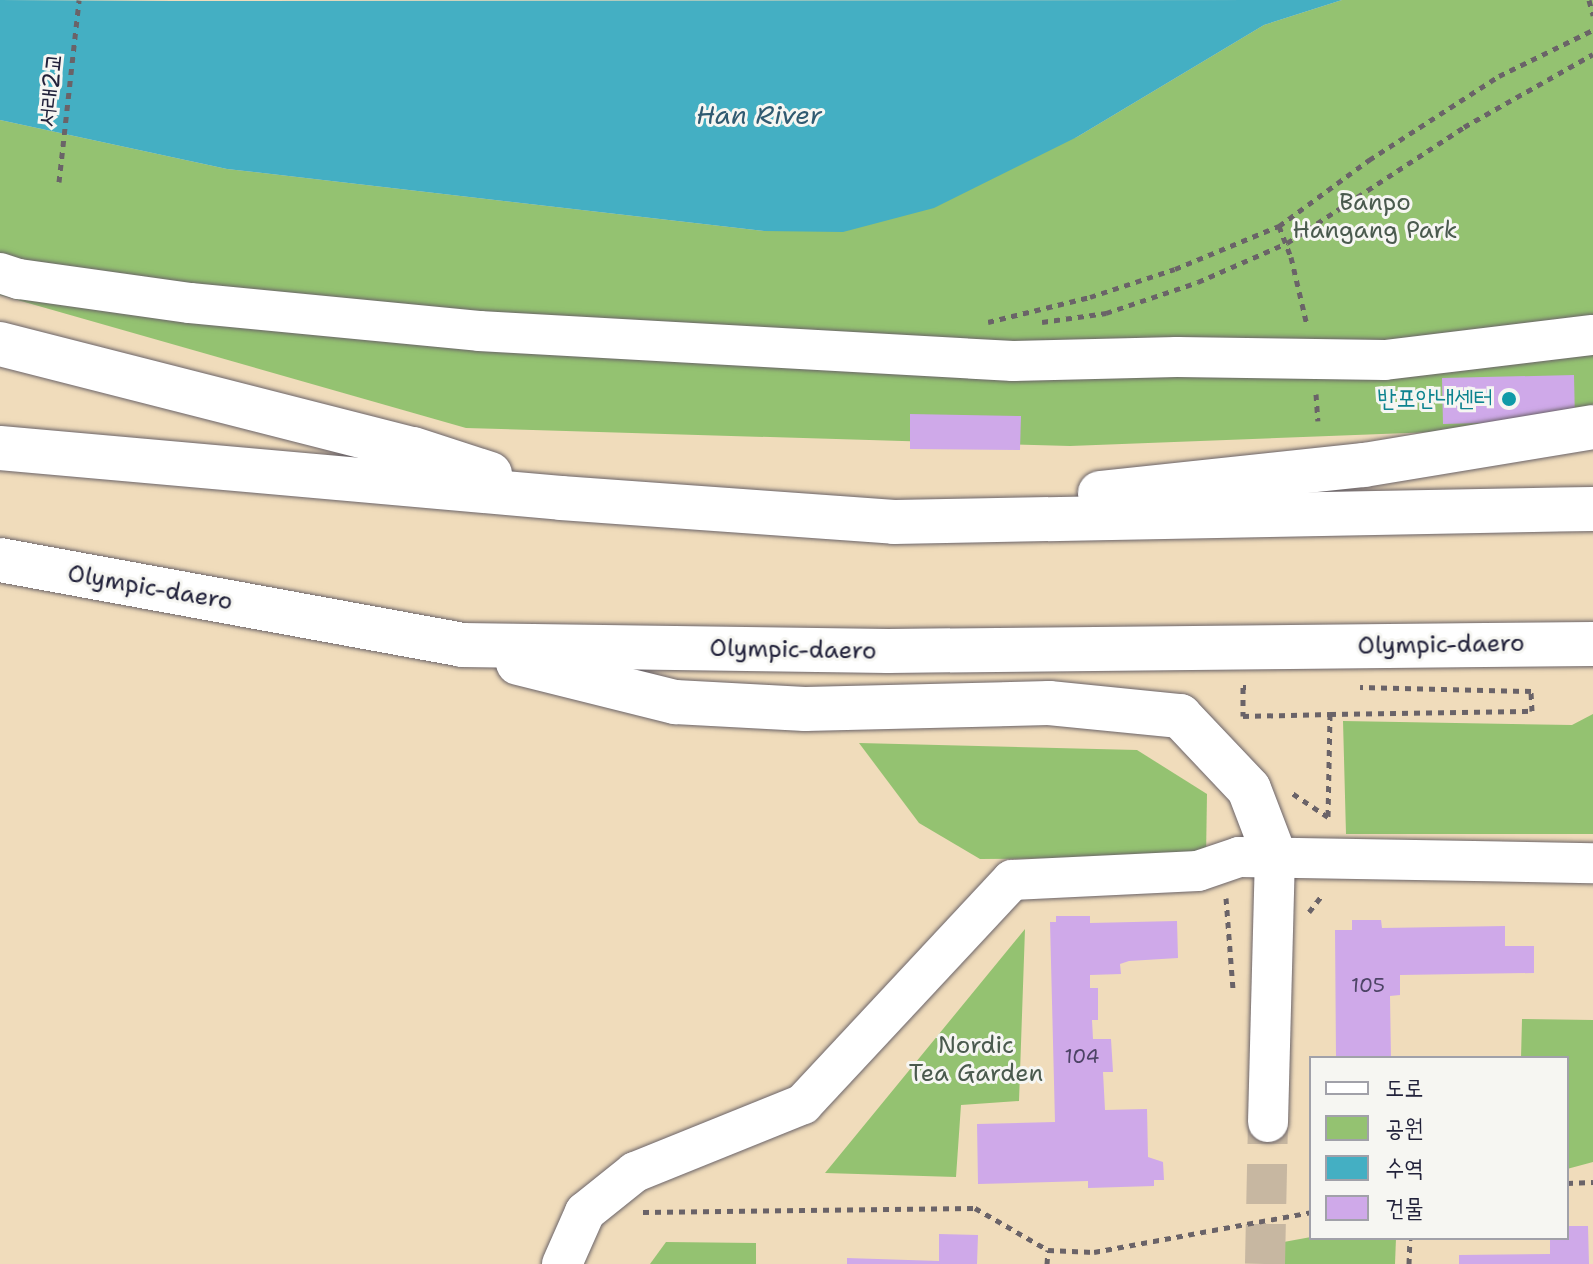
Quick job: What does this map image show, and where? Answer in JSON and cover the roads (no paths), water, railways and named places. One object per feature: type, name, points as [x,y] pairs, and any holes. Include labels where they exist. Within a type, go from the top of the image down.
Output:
[{"type":"highway","points":[[0,344],[413,449],[561,498]]},
{"type":"highway","points":[[850,519],[1364,465],[1593,427]]},
{"type":"highway","points":[[0,448],[561,498],[894,522],[1593,509]]},
{"type":"highway","name":"Olympic-daero","points":[[0,560],[462,645],[903,651],[1593,644]]},
{"type":"highway","points":[[0,577],[111,581]]},
{"type":"highway","points":[[462,645],[526,666],[675,702],[805,709],[1049,703],[1180,716],[1249,789],[1275,857]]},
{"type":"street","points":[[0,273],[19,279],[190,303],[479,331],[1013,361],[1177,357],[1385,360],[1593,335]]},
{"type":"street","points":[[562,1264],[585,1212],[635,1172],[803,1104],[1012,880],[1198,871],[1239,857],[1593,863]]},
{"type":"street","points":[[1268,1122],[1275,857]]},
{"type":"water","name":"Han River","points":[[0,0],[1342,0],[1264,25],[1077,137],[934,208],[843,232],[764,231],[227,169],[0,120]]},
{"type":"tunnel","points":[[1265,1264],[1268,1122]]},
{"type":"place","name":"반포안내센터","points":[[1509,399]]},
{"type":"park label","name":"Banpo Hangang Park","points":[[1375,217]]},
{"type":"park label","name":"Nordic Tea Garden","points":[[976,1060]]}]
